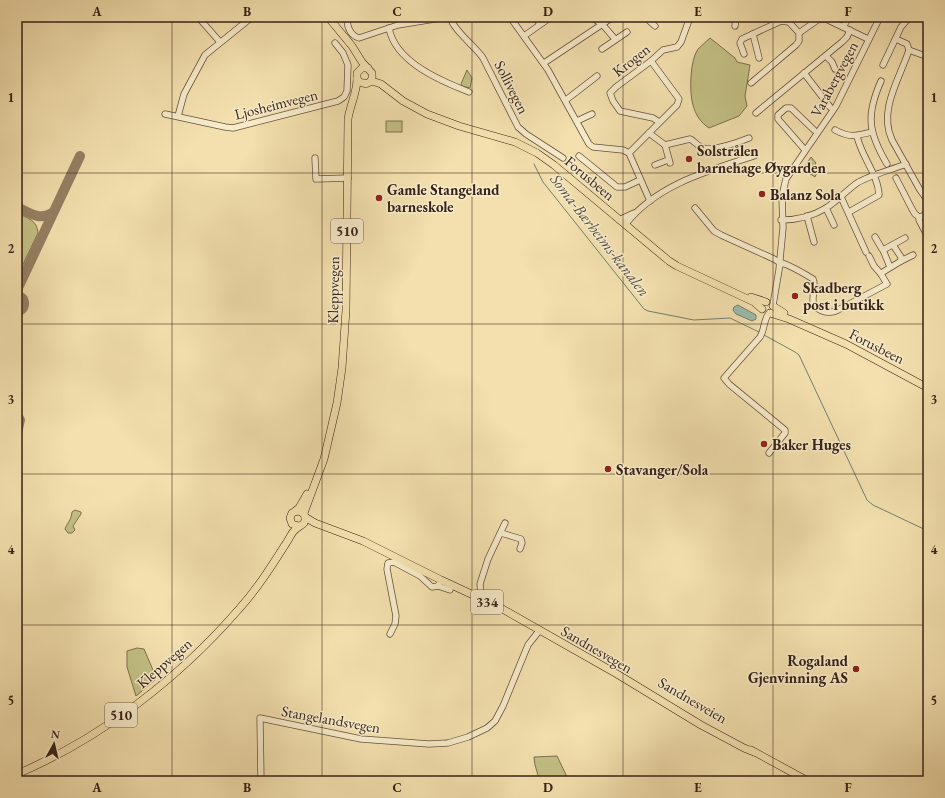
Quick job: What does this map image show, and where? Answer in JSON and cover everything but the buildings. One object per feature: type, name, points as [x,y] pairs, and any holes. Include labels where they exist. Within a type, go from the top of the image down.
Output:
[{"type":"main road","name":"510","points":[[322,17],[352,53],[358,66],[357,76]]},
{"type":"main road","name":"Forusbeen","points":[[328,17],[348,41],[362,62],[370,70],[405,98],[445,121]]},
{"type":"main road","points":[[362,68],[370,70],[372,78],[369,83],[361,83],[357,76],[362,68]]},
{"type":"main road","name":"Kleppvegen","points":[[17,774],[80,742],[135,706],[166,680],[204,645],[239,609],[285,546],[293,531],[305,520],[305,515],[324,459],[340,387],[344,352],[346,310],[348,119],[356,94],[357,76]]},
{"type":"main road","name":"Forusbeen","points":[[369,83],[374,82],[381,84],[411,106],[427,114],[459,126],[511,140],[530,149],[554,165],[663,256],[760,301],[776,314],[871,357],[928,388]]},
{"type":"main road","name":"Kleppvegen","points":[[356,94],[369,83]]},
{"type":"main road","name":"Kleppvegen","points":[[280,552],[289,531],[290,515],[299,508],[307,494],[328,439]]},
{"type":"main road","points":[[295,511],[298,510],[305,515]]},
{"type":"main road","name":"Sandnesvegen","points":[[305,515],[315,523],[352,537],[439,583],[499,607],[617,674],[701,725]]},
{"type":"main road","points":[[290,521],[292,524],[300,526]]},
{"type":"main road","name":"Sandnesvegen","points":[[300,526],[310,525],[333,534],[352,537]]},
{"type":"main road","name":"Sandnesveien","points":[[617,674],[632,680],[754,752]]},
{"type":"main road","name":"Sandnesveien","points":[[701,725],[808,781]]},
{"type":"street","points":[[198,17],[220,42]]},
{"type":"street","points":[[178,116],[184,94],[202,60],[208,52],[252,17]]},
{"type":"street","points":[[346,17],[349,30],[358,38],[404,24],[448,17]]},
{"type":"street","name":"Sollivegen","points":[[448,17],[452,24],[479,51],[518,127],[526,134],[563,158]]},
{"type":"street","points":[[510,17],[544,63],[591,146],[623,150],[629,153],[650,201]]},
{"type":"street","points":[[535,17],[540,24]]},
{"type":"street","points":[[524,36],[551,17]]},
{"type":"street","points":[[591,17],[602,24],[615,40]]},
{"type":"street","points":[[544,63],[613,17]]},
{"type":"street","points":[[645,17],[655,26]]},
{"type":"street","points":[[735,26],[736,17]]},
{"type":"street","points":[[841,17],[848,19],[843,27]]},
{"type":"street","name":"Varabergvegen","points":[[768,307],[776,284],[780,262],[782,196],[786,179],[836,106],[880,17]]},
{"type":"street","points":[[799,33],[815,21],[822,18],[868,39]]},
{"type":"street","name":"Krogen","points":[[659,122],[653,118],[620,112],[610,93],[663,50],[680,45],[689,20]]},
{"type":"street","points":[[883,64],[907,20]]},
{"type":"street","points":[[744,54],[741,40],[744,37],[776,23],[786,21],[799,33],[799,40],[796,45],[751,82]]},
{"type":"street","points":[[389,28],[392,40],[402,53],[410,60],[434,77],[469,92]]},
{"type":"street","points":[[756,113],[842,42],[850,30]]},
{"type":"street","points":[[602,49],[627,32]]},
{"type":"street","points":[[753,34],[760,58]]},
{"type":"street","points":[[896,39],[907,44],[909,50],[889,103],[887,115],[890,135],[928,201]]},
{"type":"street","name":"Ljosheimvegen","points":[[165,114],[233,128],[336,102],[344,97],[348,89],[348,65],[343,54],[335,43]]},
{"type":"street","points":[[909,50],[928,57]]},
{"type":"street","points":[[826,56],[832,62],[835,69]]},
{"type":"street","points":[[629,153],[677,105],[679,99],[651,61]]},
{"type":"street","points":[[804,73],[830,107]]},
{"type":"street","points":[[567,102],[597,76]]},
{"type":"street","points":[[881,81],[872,108],[871,123],[875,141],[887,164]]},
{"type":"street","points":[[805,150],[778,119],[778,115],[786,108],[791,108],[814,130]]},
{"type":"street","points":[[577,121],[592,114]]},
{"type":"street","points":[[835,130],[846,135],[856,136],[872,132]]},
{"type":"street","points":[[649,133],[666,145],[669,162],[655,165]]},
{"type":"street","points":[[849,212],[879,195],[874,176],[859,146],[856,136]]},
{"type":"street","points":[[666,145],[690,139],[698,146],[705,148],[726,146],[749,138]]},
{"type":"street","points":[[579,156],[617,187],[620,188],[640,180]]},
{"type":"street","points":[[622,223],[650,201],[680,182],[754,156]]},
{"type":"street","points":[[315,158],[316,179],[348,178]]},
{"type":"street","points":[[781,217],[796,218],[807,216],[826,208],[857,183],[906,164]]},
{"type":"street","points":[[896,178],[912,209],[919,217],[919,220],[928,237]]},
{"type":"street","points":[[695,208],[714,231],[788,265],[813,279],[815,284],[814,306],[817,309],[828,313],[838,310],[886,284],[881,274],[874,266],[841,197]]},
{"type":"street","points":[[826,208],[834,225]]},
{"type":"street","points":[[919,217],[928,211]]},
{"type":"street","points":[[807,216],[814,242]]},
{"type":"street","points":[[876,237],[884,250],[890,267]]},
{"type":"street","points":[[884,250],[904,238]]},
{"type":"street","points":[[893,245],[901,261]]},
{"type":"street","points":[[881,274],[890,267],[913,255]]},
{"type":"street","points":[[768,307],[763,325],[763,332],[760,337],[724,378],[729,384],[785,430],[785,433],[769,454]]},
{"type":"street","points":[[476,597],[488,559],[505,523]]},
{"type":"street","points":[[501,533],[521,539],[522,543],[520,549]]},
{"type":"street","name":"Sandnesvegen","points":[[390,634],[395,624],[396,616],[387,569],[388,563],[394,562],[420,576],[432,587],[439,583]]},
{"type":"street","points":[[439,583],[450,590]]},
{"type":"street","name":"Stangelandsvegen","points":[[260,781],[260,718],[361,739],[429,744],[448,743],[468,737],[487,728],[495,721],[503,706],[528,645],[537,629]]},
{"type":"shaded area","points":[[710,38],[735,58],[737,62],[750,65],[745,96],[747,106],[739,116],[709,128],[701,121],[695,112],[691,84],[695,54],[698,49]]},
{"type":"shaded area","points":[[467,70],[472,78],[470,88],[462,86],[461,84]]},
{"type":"shaded area","points":[[386,121],[402,121],[402,132],[386,132]]},
{"type":"shaded area","points":[[811,157],[816,163],[814,166],[814,169],[817,172],[815,177],[803,169]]},
{"type":"shaded area","points":[[17,213],[34,222],[38,233],[17,277]]},
{"type":"shaded area","points":[[738,305],[756,315],[756,319],[752,321],[736,314],[733,310],[734,307]]},
{"type":"shaded area","points":[[75,510],[81,512],[81,514],[73,526],[75,530],[72,533],[68,533],[65,529],[71,518],[72,512]]},
{"type":"shaded area","points":[[137,648],[144,649],[156,677],[155,680],[136,696],[127,667],[127,651]]},
{"type":"shaded area","points":[[557,756],[569,781],[539,781],[534,757]]},
{"type":"waterway","name":"Soma-Bærheims-kanalen","points":[[534,164],[543,182],[644,309],[694,320],[730,318],[759,332]]},
{"type":"waterway","name":"Soma-Bærheims-kanalen","points":[[764,335],[799,355],[867,500],[873,505],[928,531]]},
{"type":"taxiway","points":[[17,290],[80,156]]},
{"type":"taxiway","points":[[17,207],[30,214],[39,216],[52,213]]},
{"type":"taxiway","points":[[17,415],[20,420],[17,433]]},
{"type":"place","name":"Solstrålen barnehage Øygarden","points":[[689,159]]},
{"type":"place","name":"Balanz Sola","points":[[762,194]]},
{"type":"place","name":"Gamle Stangeland barneskole","points":[[379,198]]},
{"type":"place","name":"Skadberg post i butikk","points":[[795,296]]},
{"type":"place","name":"Baker Huges","points":[[764,444]]},
{"type":"place","name":"Stavanger/Sola","points":[[608,469]]},
{"type":"place","name":"Rogaland Gjenvinning AS","points":[[856,669]]}]
